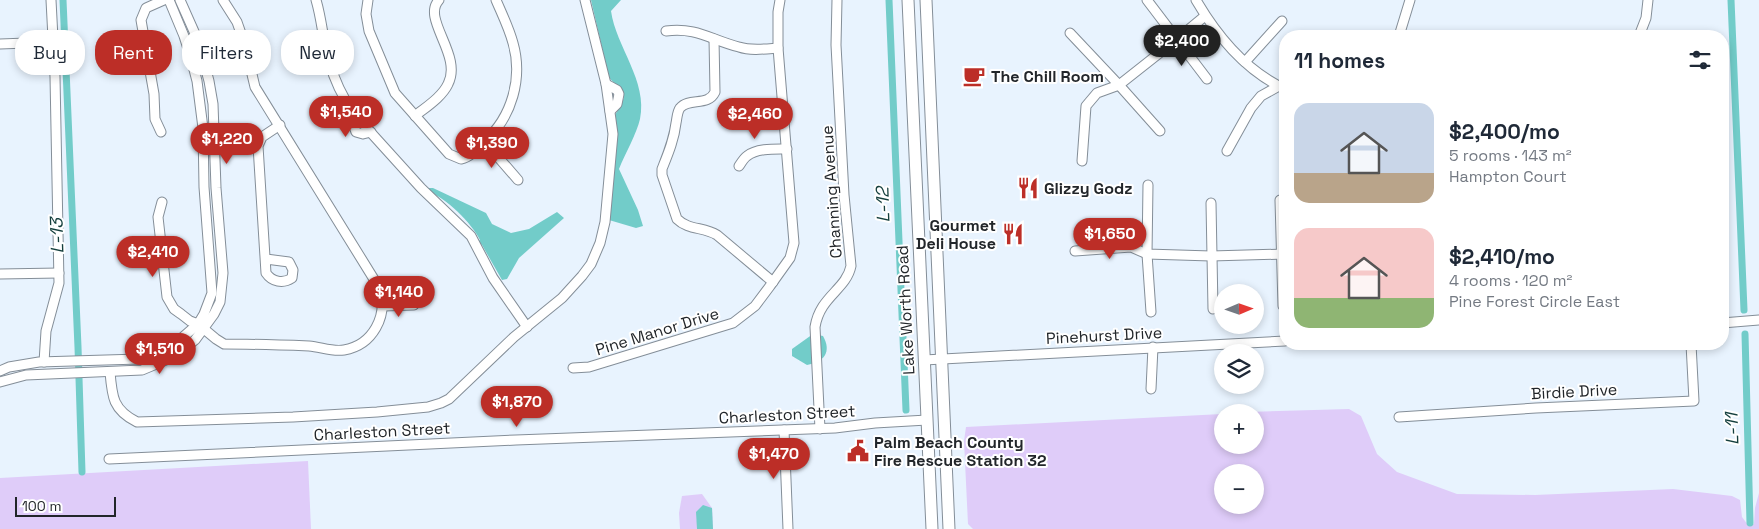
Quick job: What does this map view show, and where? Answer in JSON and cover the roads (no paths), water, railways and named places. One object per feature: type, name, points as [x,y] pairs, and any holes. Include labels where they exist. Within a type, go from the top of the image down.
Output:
[{"type":"main road","name":"Lake Worth Road","points":[[908,0],[932,529]]},
{"type":"main road","name":"Lake Worth Road","points":[[926,0],[949,529]]},
{"type":"main road","points":[[916,188],[924,208],[935,218]]},
{"type":"street","points":[[51,0],[52,30]]},
{"type":"street","points":[[161,132],[156,119],[154,94],[140,20],[146,8],[164,0]]},
{"type":"street","points":[[0,382],[26,375],[142,370],[173,358],[195,340],[212,292],[204,187],[203,128],[197,81],[191,58],[169,0]]},
{"type":"street","points":[[0,371],[10,367],[44,362],[139,359],[175,344],[201,326],[220,302],[223,273],[216,188],[213,112],[209,80],[196,36],[180,0]]},
{"type":"street","points":[[162,202],[158,216],[166,296],[174,309],[190,321],[201,326],[224,344],[310,346],[343,350],[358,345],[371,335],[379,322],[383,306],[382,294],[376,279],[255,87],[245,45],[223,0]]},
{"type":"street","points":[[316,0],[329,60],[347,104],[421,188],[471,236],[493,278],[527,327]]},
{"type":"street","points":[[368,0],[366,14],[373,43],[395,93],[449,154],[461,159],[469,156],[495,131],[512,102],[517,74],[516,54],[496,0]]},
{"type":"street","points":[[415,116],[443,92],[451,78],[451,62],[434,13],[434,8],[439,0]]},
{"type":"street","points":[[110,372],[111,392],[118,408],[126,417],[137,422],[284,418],[377,412],[419,408],[449,399],[470,377],[562,298],[591,264],[600,244],[604,222],[612,134],[606,84],[585,0]]},
{"type":"street","name":"Pine Manor Drive","points":[[573,368],[589,367],[734,323],[755,306],[790,258],[794,243],[778,48],[780,0]]},
{"type":"street","name":"Channing Avenue","points":[[820,429],[815,327],[817,316],[823,304],[850,273],[851,266],[843,186],[836,45],[837,0]]},
{"type":"street","points":[[1147,0],[1207,79]]},
{"type":"street","points":[[1196,0],[1224,42],[1245,62],[1279,85]]},
{"type":"street","points":[[1401,30],[1410,0]]},
{"type":"street","points":[[1643,30],[1648,0]]},
{"type":"street","points":[[1082,161],[1086,106],[1097,93],[1120,85],[1205,16]]},
{"type":"street","points":[[1245,62],[1282,21]]},
{"type":"street","points":[[1398,30],[1403,21]]},
{"type":"street","points":[[666,31],[678,30],[705,34],[740,48],[758,50],[778,48]]},
{"type":"street","points":[[1070,33],[1120,85],[1160,131]]},
{"type":"street","points":[[714,39],[715,92],[706,101],[684,105],[680,108],[675,134],[662,174],[677,219],[680,222],[688,227],[717,235],[773,282]]},
{"type":"street","points":[[0,44],[15,43]]},
{"type":"street","points":[[44,362],[46,331],[57,290],[59,273],[54,75]]},
{"type":"street","points":[[1227,151],[1251,108],[1261,96],[1279,88]]},
{"type":"street","points":[[266,259],[258,146],[262,137],[280,125]]},
{"type":"street","points":[[485,142],[518,180]]},
{"type":"street","points":[[739,166],[747,155],[772,149],[787,149]]},
{"type":"street","points":[[1148,185],[1147,254],[1151,312]]},
{"type":"street","points":[[1211,203],[1213,309]]},
{"type":"street","points":[[1075,251],[1131,247],[1147,254],[1211,256],[1279,254]]},
{"type":"street","points":[[0,274],[59,273]]},
{"type":"street","points":[[383,306],[414,305]]},
{"type":"street","points":[[1729,322],[1759,320]]},
{"type":"street","name":"Pinehurst Drive","points":[[924,360],[1279,341]]},
{"type":"street","points":[[1151,389],[1153,347]]},
{"type":"street","name":"Birdie Drive","points":[[1399,417],[1536,408],[1694,401],[1691,350]]},
{"type":"street","points":[[96,360],[96,372]]},
{"type":"street","name":"Charleston Street","points":[[109,459],[498,440],[820,429],[927,420]]},
{"type":"street","points":[[784,430],[788,529]]},
{"type":"waterway","name":"L-13","points":[[63,0],[82,472]]},
{"type":"waterway","name":"L-12","points":[[889,0],[906,410]]},
{"type":"waterway","name":"L-11","points":[[1731,0],[1744,310]]},
{"type":"waterway","name":"L-11","points":[[1745,334],[1750,523]]},
{"type":"place","name":"The Chill Room","points":[[974,76]]},
{"type":"place","name":"Glizzy Godz","points":[[1028,188]]},
{"type":"place","name":"Gourmet Deli House","points":[[1013,234]]},
{"type":"place","name":"Palm Beach County Fire Rescue Station 32","points":[[858,451]]}]
